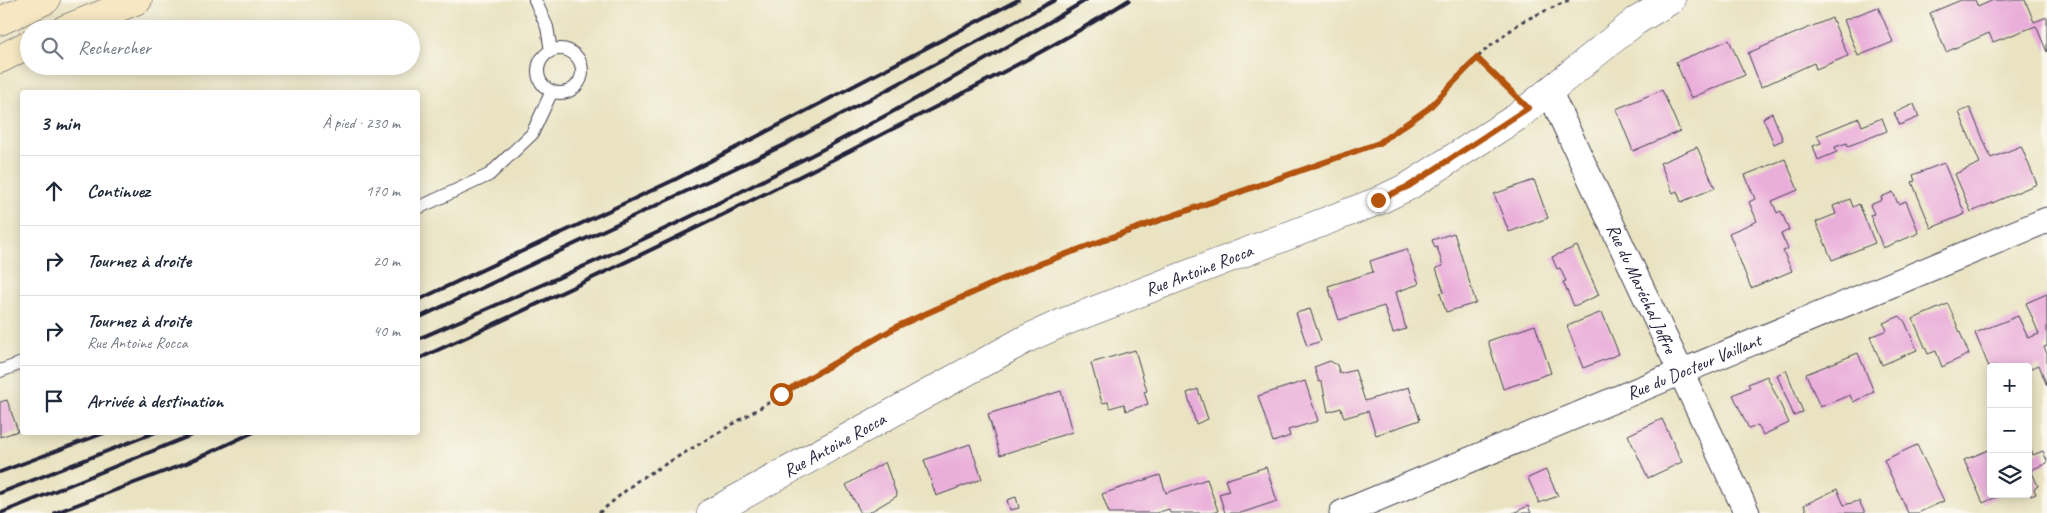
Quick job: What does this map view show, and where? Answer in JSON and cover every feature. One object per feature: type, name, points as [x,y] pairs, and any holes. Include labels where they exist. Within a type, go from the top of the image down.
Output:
[{"type":"main road","points":[[0,21],[46,0]]},
{"type":"main road","points":[[85,20],[124,2]]},
{"type":"main road","points":[[0,59],[20,49]]},
{"type":"street","name":"Rue Antoine Rocca","points":[[710,513],[1026,339],[1064,322],[1378,200],[1409,186],[1539,100],[1636,21],[1671,0]]},
{"type":"street","name":"Rue du Maréchal Joffre","points":[[1539,100],[1681,372],[1747,513]]},
{"type":"street","name":"Rue du Docteur Vaillant","points":[[1342,513],[2047,220]]},
{"type":"lane","points":[[535,0],[547,27],[551,51]]},
{"type":"lane","points":[[559,48],[573,53],[582,66],[582,74],[579,81],[567,91],[552,91],[541,82],[538,67],[545,54],[551,51],[559,48]]},
{"type":"lane","points":[[420,207],[489,175],[532,134],[552,91]]},
{"type":"lane","points":[[0,371],[20,364]]},
{"type":"path","points":[[599,513],[637,481],[898,326],[1026,269],[1379,143],[1429,108],[1477,58],[1520,22],[1569,0]]},
{"type":"path","points":[[1477,58],[1539,100]]},
{"type":"building","points":[[1961,0],[1975,0],[1978,7],[1993,0],[2025,0],[2034,22],[2047,17],[2047,52],[2036,26],[1993,42],[1989,33],[1946,52],[1930,13]]},
{"type":"building","points":[[1878,7],[1893,42],[1858,56],[1844,20]]},
{"type":"building","points":[[1832,18],[1848,56],[1816,69],[1814,63],[1761,87],[1748,53]]},
{"type":"building","points":[[1729,40],[1745,75],[1691,98],[1676,62]]},
{"type":"building","points":[[1662,90],[1680,131],[1633,151],[1616,109]]},
{"type":"building","points":[[1914,104],[1919,117],[1900,125],[1894,113]]},
{"type":"building","points":[[1970,108],[1991,158],[2021,146],[2037,184],[1971,212],[1955,174],[1980,163],[1959,112]]},
{"type":"building","points":[[1772,113],[1783,140],[1774,144],[1763,118]]},
{"type":"building","points":[[1859,118],[1862,126],[1882,118],[1887,131],[1848,146],[1847,143],[1835,147],[1837,152],[1818,160],[1813,146],[1821,143],[1817,135]]},
{"type":"building","points":[[1697,147],[1715,188],[1681,202],[1677,191],[1673,193],[1660,163]]},
{"type":"building","points":[[1785,159],[1798,190],[1772,201],[1777,213],[1781,211],[1789,230],[1781,234],[1788,249],[1783,251],[1792,271],[1751,288],[1729,233],[1757,221],[1749,202],[1755,199],[1745,175]]},
{"type":"building","points":[[1944,163],[1965,214],[1931,228],[1912,182],[1915,181],[1913,175]]},
{"type":"building","points":[[1534,180],[1548,218],[1509,232],[1494,194]]},
{"type":"building","points":[[1893,192],[1898,204],[1906,201],[1919,233],[1883,248],[1870,215],[1874,214],[1870,205],[1882,200],[1881,197]]},
{"type":"building","points":[[1850,199],[1853,207],[1859,204],[1875,243],[1832,260],[1816,222],[1836,214],[1833,206]]},
{"type":"building","points":[[1454,233],[1476,303],[1446,312],[1440,293],[1444,292],[1436,268],[1443,266],[1437,247],[1435,248],[1432,240]]},
{"type":"building","points":[[1577,246],[1599,295],[1574,306],[1563,282],[1566,281],[1560,268],[1557,269],[1552,257]]},
{"type":"building","points":[[1407,249],[1419,284],[1396,292],[1406,329],[1393,333],[1384,306],[1339,320],[1328,286],[1373,272],[1370,261]]},
{"type":"building","points":[[2047,294],[2047,346],[2044,347],[2047,354],[2047,386],[2039,365],[2032,368],[2032,363],[1987,363],[1975,333],[2018,316],[2028,338],[2039,334],[2026,303]]},
{"type":"building","points":[[1948,304],[1969,354],[1942,367],[1936,351],[1928,354],[1913,319]]},
{"type":"building","points":[[1310,309],[1321,341],[1307,346],[1296,313]]},
{"type":"building","points":[[1602,312],[1619,354],[1583,368],[1567,326]]},
{"type":"building","points":[[1900,316],[1905,322],[1917,350],[1882,365],[1870,337],[1887,330],[1883,323]]},
{"type":"building","points":[[1535,325],[1551,373],[1503,389],[1488,341]]},
{"type":"building","points":[[1135,350],[1147,391],[1144,392],[1148,404],[1126,411],[1124,404],[1110,408],[1108,402],[1102,403],[1091,363]]},
{"type":"building","points":[[1858,353],[1874,392],[1853,402],[1850,395],[1820,407],[1806,374]]},
{"type":"building","points":[[1330,361],[1337,365],[1340,374],[1355,370],[1365,401],[1409,387],[1420,420],[1376,435],[1368,411],[1344,418],[1341,408],[1328,412],[1322,382],[1319,382],[1314,367]]},
{"type":"building","points":[[1786,370],[1803,412],[1794,416],[1777,375]]},
{"type":"building","points":[[1767,376],[1789,423],[1763,435],[1758,425],[1749,429],[1733,395],[1750,387],[1748,384]]},
{"type":"building","points":[[1305,381],[1318,421],[1288,430],[1290,436],[1273,442],[1258,396]]},
{"type":"building","points":[[1198,389],[1208,419],[1196,424],[1187,393]]},
{"type":"building","points":[[1061,391],[1072,432],[1000,455],[988,414]]},
{"type":"building","points":[[7,400],[18,431],[0,437],[0,402]]},
{"type":"building","points":[[1662,419],[1682,462],[1648,478],[1628,435]]},
{"type":"building","points":[[970,444],[982,479],[936,496],[924,460]]},
{"type":"building","points":[[1917,445],[1944,501],[1918,513],[1908,513],[1884,460]]},
{"type":"building","points":[[1987,451],[1987,498],[1994,498],[1983,503],[1964,460]]},
{"type":"building","points":[[2043,451],[2047,463],[2032,470],[2032,453],[2033,455]]},
{"type":"building","points":[[885,462],[897,496],[868,513],[861,513],[846,485]]},
{"type":"building","points":[[1266,467],[1277,501],[1241,513],[1225,513],[1219,494],[1229,491],[1225,480]]},
{"type":"building","points":[[1546,470],[1558,496],[1539,503],[1528,478]]},
{"type":"building","points":[[2032,472],[2038,486],[2034,489],[2036,494],[2032,496]]},
{"type":"building","points":[[1160,475],[1166,493],[1207,479],[1218,511],[1211,513],[1170,513],[1169,509],[1156,513],[1109,513],[1102,494]]},
{"type":"building","points":[[1837,489],[1844,505],[1859,501],[1865,513],[1807,513],[1804,505]]},
{"type":"building","points":[[1016,497],[1019,508],[1010,510],[1007,500]]},
{"type":"building","points":[[1528,506],[1531,513],[1513,513]]},
{"type":"railway","points":[[420,299],[674,180],[1018,0]]},
{"type":"railway","points":[[420,317],[784,145],[1055,0]]},
{"type":"railway","points":[[420,338],[600,259],[756,184],[899,108],[1086,0]]},
{"type":"railway","points":[[420,358],[592,278],[822,165],[1037,54],[1129,0]]},
{"type":"railway","points":[[0,472],[99,435]]},
{"type":"railway","points":[[0,493],[148,435]]},
{"type":"railway","points":[[1,513],[192,435]]},
{"type":"railway","points":[[55,513],[187,463],[248,435]]},
{"type":"route","points":[[781,394],[898,326],[1026,269],[1379,143],[1429,108],[1477,58],[1528,108],[1409,186],[1378,200]]}]
